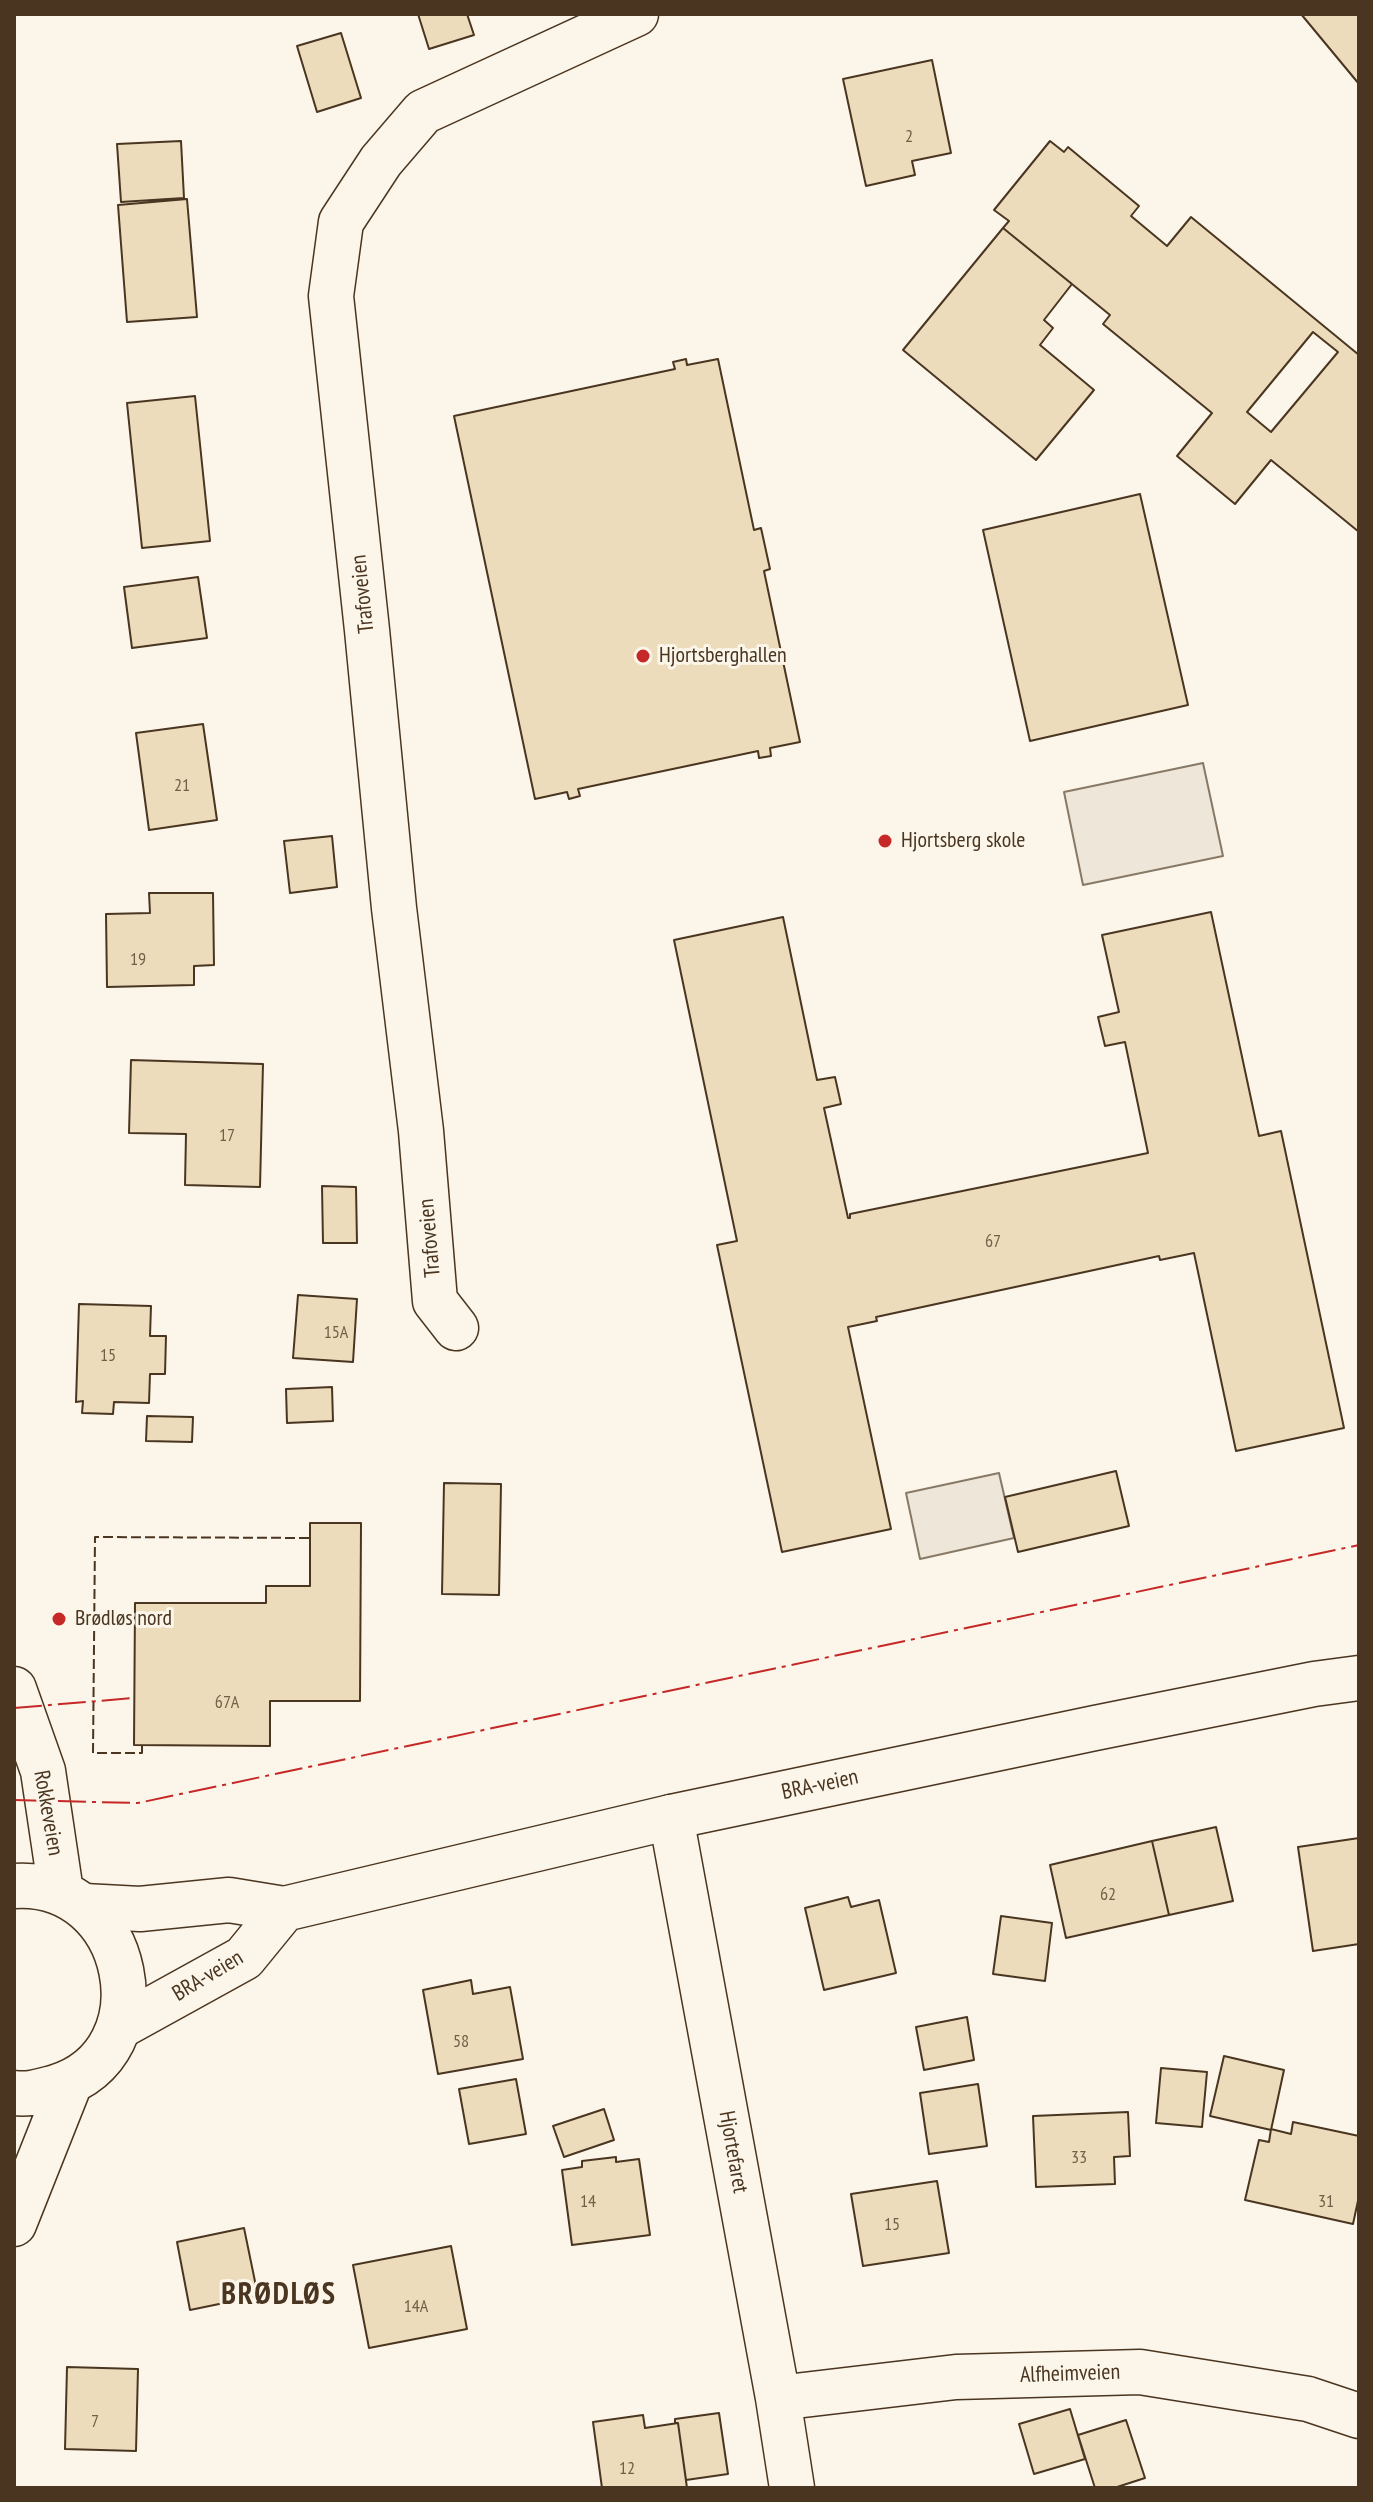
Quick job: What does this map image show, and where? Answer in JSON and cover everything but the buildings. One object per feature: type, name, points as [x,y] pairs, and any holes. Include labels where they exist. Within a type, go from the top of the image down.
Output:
[{"type":"street","name":"Trafoveien","points":[[456,1328],[435,1301],[421,1131],[394,908],[331,296],[341,222],[381,161],[423,112],[636,14]]},
{"type":"street","name":"BRA-veien","points":[[14,1886],[31,1885],[72,1899],[140,1909],[229,1900],[284,1909],[671,1817],[1095,1728],[1314,1684],[1359,1678]]},
{"type":"street","name":"Rokkeveien","points":[[14,1689],[43,1771],[72,1899]]},
{"type":"street","name":"Hjortefaret","points":[[671,1817],[792,2488]]},
{"type":"street","points":[[14,2093],[29,2095],[70,2083],[99,2059],[119,2027],[125,1983],[113,1940],[72,1899]]},
{"type":"street","name":"BRA-veien","points":[[119,2027],[244,1958],[284,1909]]},
{"type":"street","points":[[14,2224],[70,2083]]},
{"type":"street","name":"Alfheimveien","points":[[778,2398],[956,2377],[1140,2372],[1308,2399],[1359,2416]]},
{"type":"shaded area","points":[[1203,763],[1223,856],[1083,885],[1064,792]]},
{"type":"shaded area","points":[[999,1473],[1014,1538],[920,1559],[906,1493]]},
{"type":"fence","points":[[142,1746],[142,1753],[93,1753],[95,1537],[310,1538]]},
{"type":"power","points":[[14,1800],[138,1803],[1359,1545]]},
{"type":"power","points":[[14,1708],[134,1698]]},
{"type":"place","name":"Hjortsberghallen","points":[[643,656]]},
{"type":"place","name":"Hjortsberg skole","points":[[885,841]]},
{"type":"place","name":"Brødløs nord","points":[[59,1619]]},
{"type":"district","name":"BRØDLØS","points":[[279,2295]]}]
